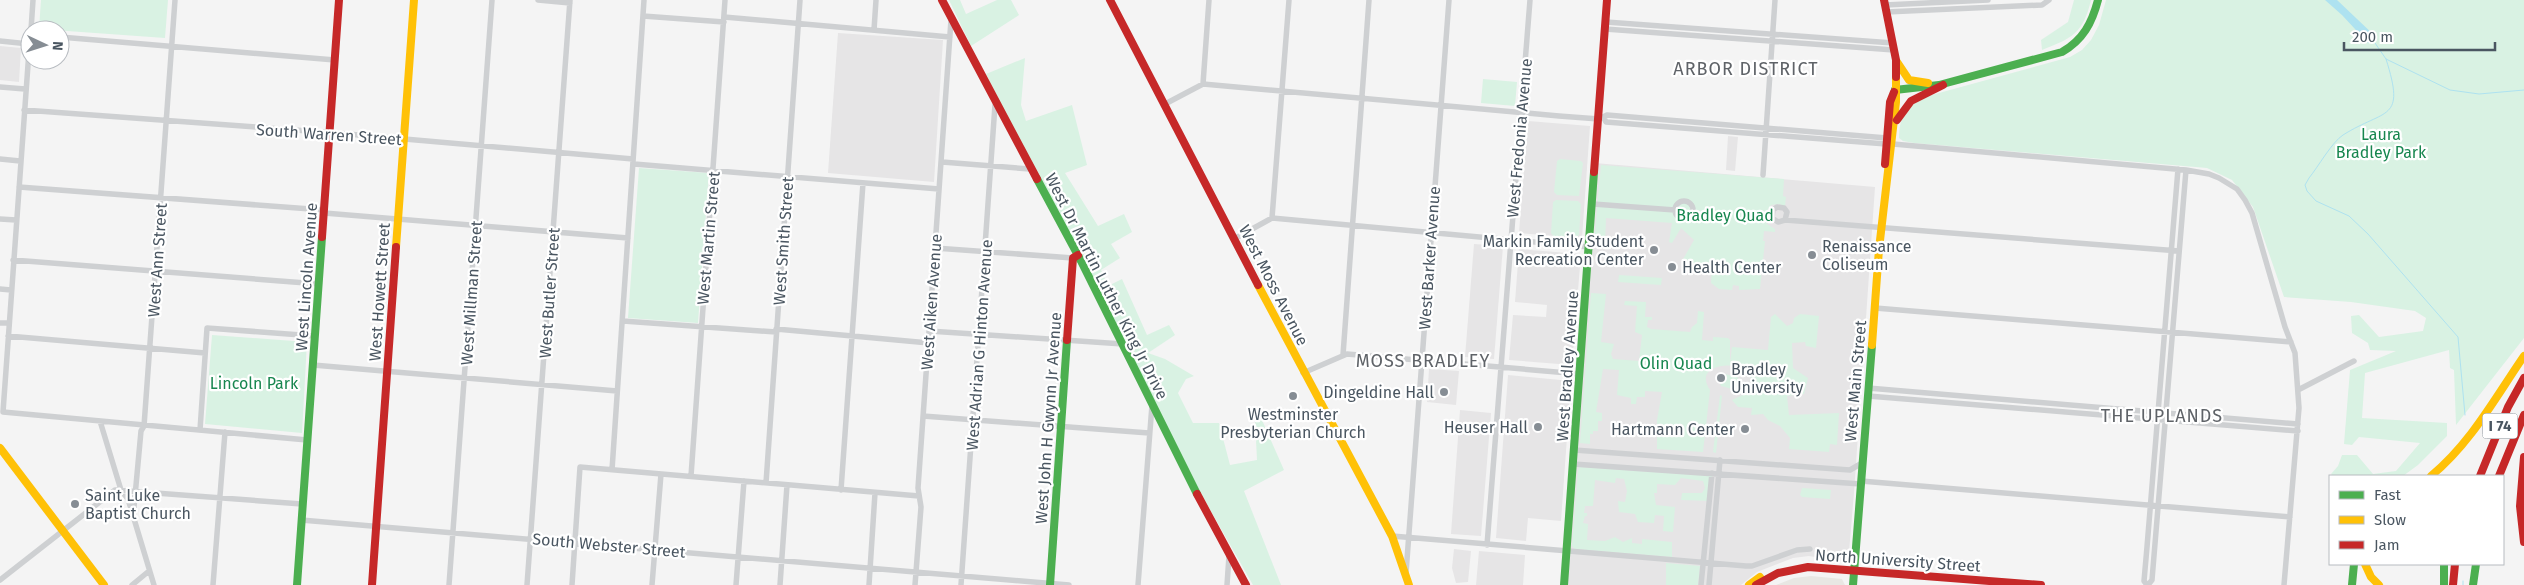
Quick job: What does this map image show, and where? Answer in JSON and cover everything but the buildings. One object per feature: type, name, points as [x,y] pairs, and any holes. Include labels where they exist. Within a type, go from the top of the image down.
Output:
[{"type":"main road","name":"West Lincoln Avenue","points":[[297,585],[339,0]]},
{"type":"main road","name":"West Howett Street","points":[[372,585],[414,0]]},
{"type":"main road","name":"West Dr Martin Luther King Jr Drive","points":[[942,0],[995,105],[1123,344],[1246,585]]},
{"type":"main road","name":"West Moss Avenue","points":[[1110,0],[1303,373],[1392,536],[1409,585]]},
{"type":"main road","name":"West Bradley Avenue","points":[[1564,585],[1593,204],[1602,119],[1607,0]]},
{"type":"main road","points":[[1895,90],[1944,84],[2050,56],[2070,48],[2082,38],[2090,27],[2098,0]]},
{"type":"main road","name":"West Main Street","points":[[1885,6],[1896,60],[1894,128],[1889,142]]},
{"type":"main road","points":[[1896,60],[1909,80],[1944,84]]},
{"type":"main road","points":[[1894,128],[1905,104],[1912,99],[1934,92],[1944,84]]},
{"type":"main road","name":"West Main Street","points":[[1853,585],[1881,228],[1887,180],[1890,102],[1895,90]]},
{"type":"main road","name":"West John H Gwynn Jr Avenue","points":[[1051,584],[1060,426],[1075,257]]},
{"type":"main road","points":[[2432,475],[2452,459],[2467,443],[2524,356]]},
{"type":"main road","name":"I 74","points":[[2480,475],[2504,416],[2524,378]]},
{"type":"main road","name":"I 74","points":[[2499,475],[2524,415]]},
{"type":"main road","points":[[0,448],[104,585]]},
{"type":"main road","points":[[2524,457],[2520,506],[2524,542]]},
{"type":"main road","points":[[2351,583],[2354,565]]},
{"type":"main road","points":[[2365,565],[2378,585]]},
{"type":"main road","points":[[2444,565],[2444,585]]},
{"type":"main road","points":[[2453,585],[2455,565]]},
{"type":"main road","points":[[2473,585],[2476,565]]},
{"type":"main road","points":[[2479,585],[2481,565]]},
{"type":"main road","name":"North University Street","points":[[1756,585],[1788,570],[1808,567],[1962,582],[2041,585]]},
{"type":"main road","points":[[1749,585],[1761,577],[1770,577]]},
{"type":"street","points":[[31,20],[32,0]]},
{"type":"street","name":"West Ann Street","points":[[133,518],[141,431],[144,426],[175,0]]},
{"type":"street","name":"West Millman Street","points":[[449,585],[492,0]]},
{"type":"street","points":[[538,0],[570,1]]},
{"type":"street","points":[[612,470],[644,0]]},
{"type":"street","name":"West Martin Street","points":[[692,476],[725,0]]},
{"type":"street","name":"West Smith Street","points":[[766,483],[800,0]]},
{"type":"street","points":[[874,30],[876,0]]},
{"type":"street","points":[[1203,84],[1209,0]]},
{"type":"street","points":[[1272,218],[1289,0]]},
{"type":"street","points":[[1343,355],[1368,0]]},
{"type":"street","name":"West Barker Avenue","points":[[1406,576],[1449,0]]},
{"type":"street","name":"West Fredonia Avenue","points":[[1487,545],[1530,0]]},
{"type":"street","points":[[1763,175],[1775,0]]},
{"type":"street","points":[[1885,6],[1988,0]]},
{"type":"street","points":[[1885,6],[2042,4],[2049,0]]},
{"type":"street","name":"West Butler Street","points":[[527,585],[570,1]]},
{"type":"street","points":[[643,16],[799,24],[950,37]]},
{"type":"street","name":"West Aiken Avenue","points":[[915,585],[920,510],[918,488],[951,20]]},
{"type":"street","points":[[1605,26],[1773,35],[1893,47]]},
{"type":"street","points":[[1605,26],[1773,42],[1893,47]]},
{"type":"street","points":[[70,38],[335,60]]},
{"type":"street","points":[[0,41],[20,43]]},
{"type":"street","points":[[27,70],[1,413],[307,440]]},
{"type":"street","points":[[1164,104],[1203,84],[1602,119],[1606,122],[1767,131],[1889,142],[2178,169],[2208,174],[2219,178],[2237,190],[2252,213],[2285,327],[2295,353],[2298,390],[2298,428],[2284,583]]},
{"type":"street","points":[[0,87],[25,89]]},
{"type":"street","name":"West Adrian G Hinton Avenue","points":[[961,585],[995,105]]},
{"type":"street","name":"South Warren Street","points":[[24,110],[559,152],[714,170],[939,189]]},
{"type":"street","points":[[0,160],[20,161]]},
{"type":"street","points":[[942,162],[1030,169]]},
{"type":"street","points":[[2178,169],[2144,581],[2147,585],[2152,580],[2186,170]]},
{"type":"street","points":[[841,490],[863,183]]},
{"type":"street","points":[[19,187],[162,197],[628,238]]},
{"type":"street","points":[[1593,204],[1675,210]]},
{"type":"street","points":[[1234,239],[1272,218],[1590,247]]},
{"type":"street","points":[[0,219],[16,220]]},
{"type":"street","points":[[1785,220],[2179,251]]},
{"type":"street","points":[[935,248],[1075,257]]},
{"type":"street","points":[[13,260],[319,284]]},
{"type":"street","points":[[0,289],[11,290]]},
{"type":"street","points":[[1875,308],[2291,342]]},
{"type":"street","points":[[623,321],[776,330],[929,343]]},
{"type":"street","points":[[0,323],[9,324]]},
{"type":"street","points":[[200,430],[207,328],[315,336]]},
{"type":"street","points":[[930,331],[1067,342],[1123,344]]},
{"type":"street","points":[[8,336],[205,353]]},
{"type":"street","points":[[1303,373],[1343,355],[1501,366],[1580,374]]},
{"type":"street","points":[[2298,390],[2354,361]]},
{"type":"street","points":[[313,366],[617,390]]},
{"type":"street","points":[[1868,392],[2298,428]]},
{"type":"street","points":[[1138,585],[1152,402]]},
{"type":"street","points":[[923,416],[1149,433]]},
{"type":"street","points":[[100,421],[121,490],[128,499],[154,585]]},
{"type":"street","points":[[213,585],[225,432]]},
{"type":"street","points":[[1574,450],[1850,470],[1862,463]]},
{"type":"street","points":[[1701,585],[1707,563],[1716,473],[1720,460]]},
{"type":"street","points":[[1573,464],[1861,482],[2290,517]]},
{"type":"street","points":[[572,585],[580,467],[919,496]]},
{"type":"street","points":[[652,585],[661,474]]},
{"type":"street","points":[[736,585],[744,481]]},
{"type":"street","points":[[780,585],[787,485]]},
{"type":"street","points":[[0,580],[116,490],[302,504]]},
{"type":"street","points":[[869,585],[875,493]]},
{"type":"street","name":"South Webster Street","points":[[301,520],[1070,585]]},
{"type":"street","points":[[1392,536],[1752,566],[1797,550],[1810,549]]},
{"type":"street","points":[[1227,585],[1230,556]]},
{"type":"street","points":[[1707,563],[1709,585]]},
{"type":"street","points":[[132,585],[149,571]]},
{"type":"shaded area","points":[[838,33],[943,40],[934,182],[828,173]]},
{"type":"shaded area","points":[[0,46],[20,48],[19,82],[0,80]]},
{"type":"shaded area","points":[[1528,121],[1590,126],[1582,238],[1519,233]]},
{"type":"shaded area","points":[[1728,136],[1738,137],[1735,171],[1726,170]]},
{"type":"shaded area","name":"Bradley University","points":[[1595,163],[1875,187],[1854,493],[1849,552],[1845,559],[1840,561],[1809,556],[1793,558],[1757,572],[1741,585],[1564,585]]},
{"type":"shaded area","points":[[1474,244],[1503,246],[1494,359],[1465,357]]},
{"type":"shaded area","points":[[1519,249],[1581,254],[1572,365],[1509,360],[1513,315],[1546,317],[1547,305],[1515,302]]},
{"type":"shaded area","points":[[1429,369],[1459,371],[1456,405],[1427,402]]},
{"type":"shaded area","points":[[1508,375],[1571,381],[1561,521],[1528,518],[1526,541],[1496,538]]},
{"type":"shaded area","points":[[1460,410],[1491,413],[1481,536],[1451,534]]},
{"type":"shaded area","points":[[1454,549],[1471,551],[1468,582],[1456,583],[1452,568]]},
{"type":"shaded area","points":[[1479,551],[1525,555],[1523,585],[1476,585]]},
{"type":"shaded area","points":[[1811,576],[1842,579],[1845,585],[1776,585],[1794,578]]},
{"type":"green space","points":[[41,0],[168,0],[165,38],[70,31],[70,20],[40,20]]},
{"type":"green space","points":[[949,0],[960,0],[966,14],[997,0],[1011,0],[1019,15],[971,46]]},
{"type":"green space","points":[[2074,0],[2091,0],[2080,28],[2069,38],[2042,50],[2041,40],[2068,22]]},
{"type":"green space","name":"Laura Bradley Park","points":[[2106,0],[2524,0],[2524,338],[2456,425],[2454,370],[2450,368],[2449,350],[2365,373],[2362,418],[2447,423],[2447,436],[2418,465],[2404,475],[2331,474],[2338,466],[2342,455],[2357,455],[2373,474],[2396,471],[2420,443],[2359,437],[2352,445],[2344,444],[2350,370],[2396,351],[2370,350],[2368,343],[2352,333],[2351,316],[2359,315],[2379,337],[2423,331],[2426,318],[2415,311],[2351,302],[2284,297],[2253,207],[2232,180],[2207,168],[1914,143],[1903,141],[1899,138],[1903,116],[1917,99],[2070,57],[2082,50],[2091,40],[2099,25]]},
{"type":"green space","points":[[1025,58],[1021,105],[1026,121],[1072,105],[1087,165],[1065,173],[1098,226],[1124,214],[1132,232],[1111,244],[1120,258],[1101,270],[1108,286],[1122,279],[1147,335],[1169,325],[1175,335],[1148,353],[1165,359],[1194,376],[1186,379],[1178,393],[1193,423],[1219,423],[1230,465],[1257,460],[1255,420],[1262,420],[1284,470],[1244,491],[1281,585],[1253,585],[1170,439],[1108,306],[1024,151],[986,74]]},
{"type":"green space","points":[[1483,79],[1517,82],[1515,106],[1481,103]]},
{"type":"green space","points":[[1560,159],[1581,161],[1583,163],[1579,196],[1557,195],[1554,192],[1557,161]]},
{"type":"green space","name":"Bradley Quad","points":[[1601,165],[1784,179],[1783,196],[1786,197],[1785,206],[1779,204],[1771,205],[1765,214],[1767,224],[1775,229],[1775,232],[1764,231],[1763,241],[1765,241],[1760,289],[1739,290],[1739,286],[1733,285],[1732,290],[1719,289],[1711,283],[1712,266],[1685,264],[1682,261],[1694,240],[1681,228],[1672,243],[1669,242],[1672,223],[1606,218],[1605,244],[1594,243]]},
{"type":"green space","points":[[639,168],[709,173],[698,323],[628,318]]},
{"type":"green space","points":[[1556,200],[1578,201],[1581,204],[1579,235],[1576,237],[1553,236],[1551,233],[1553,202]]},
{"type":"green space","points":[[1619,275],[1662,278],[1661,285],[1618,282]]},
{"type":"green space","name":"Olin Quad","points":[[1591,293],[1606,294],[1601,342],[1614,344],[1611,354],[1613,359],[1639,361],[1642,335],[1635,332],[1637,306],[1624,305],[1625,301],[1646,302],[1645,317],[1652,317],[1652,320],[1648,320],[1647,327],[1651,329],[1690,332],[1697,323],[1698,311],[1704,312],[1702,340],[1713,341],[1713,337],[1728,338],[1730,340],[1730,363],[1732,347],[1768,350],[1771,317],[1775,314],[1787,326],[1793,323],[1794,318],[1800,314],[1819,316],[1816,348],[1806,346],[1805,342],[1792,343],[1793,368],[1808,378],[1804,394],[1787,396],[1789,415],[1839,413],[1837,445],[1830,444],[1829,452],[1789,449],[1790,438],[1780,426],[1768,420],[1763,414],[1751,415],[1752,408],[1738,407],[1732,400],[1747,393],[1752,382],[1749,371],[1734,366],[1717,367],[1707,375],[1706,382],[1710,390],[1703,452],[1657,449],[1657,420],[1662,392],[1645,391],[1645,397],[1637,397],[1636,404],[1631,404],[1631,398],[1617,395],[1619,370],[1603,369],[1596,412],[1602,413],[1602,421],[1598,421],[1598,431],[1593,431],[1593,434],[1590,434],[1590,444],[1580,443]]},
{"type":"green space","name":"Lincoln Park","points":[[212,335],[307,342],[302,433],[205,424]]},
{"type":"green space","points":[[1725,374],[1737,377],[1740,381],[1738,386],[1732,389],[1721,386],[1718,379]]},
{"type":"green space","points":[[1720,395],[1722,396],[1716,453],[1713,452]]},
{"type":"green space","points":[[1580,467],[1712,476],[1710,501],[1681,500],[1682,493],[1702,493],[1705,488],[1703,481],[1681,478],[1675,485],[1657,484],[1657,493],[1654,493],[1656,505],[1675,507],[1673,532],[1663,531],[1664,516],[1655,515],[1654,523],[1638,522],[1635,514],[1619,512],[1618,501],[1625,502],[1627,491],[1624,479],[1616,478],[1615,483],[1595,480],[1593,506],[1585,506],[1584,513],[1587,513],[1583,523],[1588,524],[1587,540],[1605,541],[1615,537],[1623,542],[1632,538],[1632,543],[1642,544],[1642,539],[1672,542],[1672,557],[1575,549],[1572,546],[1578,470]]},
{"type":"green space","points":[[1802,488],[1831,490],[1830,499],[1802,497],[1800,495]]},
{"type":"green space","points":[[1666,563],[1700,566],[1698,585],[1666,585]]},
{"type":"water","points":[[2325,0],[2337,0],[2376,37],[2374,43],[2368,43]]},
{"type":"waterway","points":[[2375,43],[2386,59],[2450,90],[2479,94],[2524,90]]},
{"type":"waterway","points":[[2386,59],[2392,79],[2393,104],[2381,116],[2339,138],[2305,185],[2307,191],[2316,201],[2349,216],[2368,234],[2458,337],[2465,415]]},
{"type":"traffic: fast","points":[[1895,90],[1939,85],[2062,52],[2076,42],[2086,30],[2098,0]]},
{"type":"traffic: fast","points":[[1564,585],[1594,172]]},
{"type":"traffic: fast","points":[[1037,179],[1081,261],[1197,494]]},
{"type":"traffic: fast","points":[[297,585],[322,237]]},
{"type":"traffic: fast","points":[[1050,585],[1067,340]]},
{"type":"traffic: fast","points":[[1853,585],[1872,345]]},
{"type":"traffic: fast","points":[[2352,585],[2354,565]]},
{"type":"traffic: fast","points":[[2444,565],[2444,585]]},
{"type":"traffic: fast","points":[[2473,585],[2476,565]]},
{"type":"traffic: slow","points":[[396,247],[414,0]]},
{"type":"traffic: slow","points":[[1897,62],[1909,80],[1928,83]]},
{"type":"traffic: slow","points":[[1872,345],[1879,249],[1896,102],[1896,77]]},
{"type":"traffic: slow","points":[[1258,285],[1392,536],[1409,585]]},
{"type":"traffic: slow","points":[[2432,475],[2470,435],[2524,356]]},
{"type":"traffic: slow","points":[[0,448],[104,585]]},
{"type":"traffic: slow","points":[[2365,565],[2371,577],[2379,585]]},
{"type":"traffic: slow","points":[[1749,585],[1760,577]]},
{"type":"traffic: jam","points":[[322,237],[339,0]]},
{"type":"traffic: jam","points":[[942,0],[1037,179]]},
{"type":"traffic: jam","points":[[1110,0],[1258,285]]},
{"type":"traffic: jam","points":[[1594,172],[1607,0]]},
{"type":"traffic: jam","points":[[1884,0],[1896,60],[1896,77]]},
{"type":"traffic: jam","points":[[1897,120],[1911,101],[1943,85]]},
{"type":"traffic: jam","points":[[1885,164],[1890,102],[1894,92]]},
{"type":"traffic: jam","points":[[372,585],[396,247]]},
{"type":"traffic: jam","points":[[1067,340],[1073,258],[1078,255]]},
{"type":"traffic: jam","points":[[2480,475],[2508,407],[2524,378]]},
{"type":"traffic: jam","points":[[2499,475],[2524,415]]},
{"type":"traffic: jam","points":[[2524,457],[2520,506],[2524,542]]},
{"type":"traffic: jam","points":[[1197,494],[1246,585]]},
{"type":"traffic: jam","points":[[2453,585],[2455,565]]},
{"type":"traffic: jam","points":[[1756,585],[1778,573],[1808,567],[2041,585]]},
{"type":"place","name":"Markin Family Student Recreation Center","points":[[1654,250]]},
{"type":"place","name":"Renaissance Coliseum","points":[[1812,255]]},
{"type":"place","name":"Health Center","points":[[1672,267]]},
{"type":"place","name":"Bradley University","points":[[1721,378]]},
{"type":"place","name":"Dingeldine Hall","points":[[1444,392]]},
{"type":"place","name":"Westminster Presbyterian Church","points":[[1293,396]]},
{"type":"place","name":"Heuser Hall","points":[[1538,427]]},
{"type":"place","name":"Hartmann Center","points":[[1745,429]]},
{"type":"place","name":"Saint Luke Baptist Church","points":[[75,504]]},
{"type":"district","name":"ARBOR DISTRICT","points":[[1746,69]]},
{"type":"district","name":"MOSS BRADLEY","points":[[1423,361]]},
{"type":"district","name":"THE UPLANDS","points":[[2162,416]]}]
